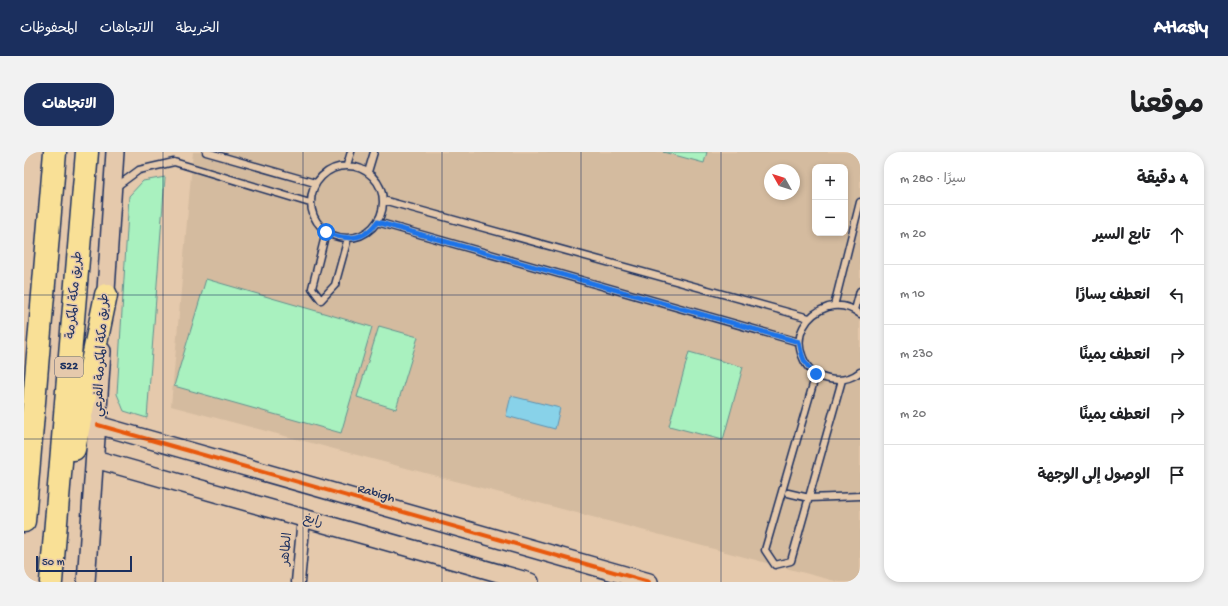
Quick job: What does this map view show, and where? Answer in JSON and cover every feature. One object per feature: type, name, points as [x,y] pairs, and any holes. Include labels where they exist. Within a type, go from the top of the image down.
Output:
[{"type":"highway","name":"522","points":[[24,521],[55,152]]},
{"type":"highway","name":"طريق مكة المكرمة","points":[[51,582],[86,152]]},
{"type":"highway","points":[[54,546],[106,295]]},
{"type":"highway","points":[[24,422],[39,334]]},
{"type":"street","name":"طريق مكة المكرمة الفرعي","points":[[86,582],[96,459],[115,152]]},
{"type":"street","name":"Rabigh","points":[[98,425],[649,582]]},
{"type":"street","name":"رابغ","points":[[96,459],[530,582]]},
{"type":"street","name":"الطاهر","points":[[298,582],[304,518]]},
{"type":"lane","points":[[206,152],[315,183]]},
{"type":"lane","points":[[347,165],[351,152]]},
{"type":"lane","points":[[368,172],[374,152]]},
{"type":"lane","points":[[112,190],[139,170],[174,162],[310,203]]},
{"type":"lane","points":[[347,165],[360,167],[374,177],[380,188],[383,200],[382,210],[377,222],[368,231],[357,237],[338,238],[326,232],[317,224],[311,213],[310,196],[315,183],[322,175],[332,168],[347,165]]},
{"type":"lane","points":[[383,200],[809,318]]},
{"type":"lane","points":[[834,306],[860,202]]},
{"type":"lane","points":[[377,222],[799,342]]},
{"type":"lane","points":[[326,232],[312,288],[321,300],[335,285],[348,238]]},
{"type":"lane","points":[[860,291],[858,312],[844,306],[834,306],[819,310],[809,318],[801,333],[799,342],[803,359],[810,370],[821,377],[833,380],[842,380],[854,376],[860,372]]},
{"type":"lane","points":[[816,374],[766,550],[775,565],[790,561],[842,380]]},
{"type":"lane","points":[[788,493],[808,498],[860,496]]},
{"type":"shaded area","points":[[193,152],[860,152],[860,582],[839,582],[171,406]]},
{"type":"green space","points":[[663,152],[707,152],[704,163]]},
{"type":"green space","points":[[165,177],[147,418],[124,411],[117,394],[129,196],[143,181]]},
{"type":"green space","points":[[206,279],[372,327],[341,433],[174,386]]},
{"type":"green space","points":[[379,326],[418,337],[396,409],[357,397]]},
{"type":"green space","points":[[689,352],[743,367],[723,440],[669,426]]},
{"type":"water","points":[[511,396],[560,408],[555,429],[506,416]]},
{"type":"cycle path","points":[[98,425],[649,582]]},
{"type":"route","points":[[326,232],[338,238],[357,237],[368,231],[377,222],[799,342],[803,359],[810,370],[816,374]]}]
